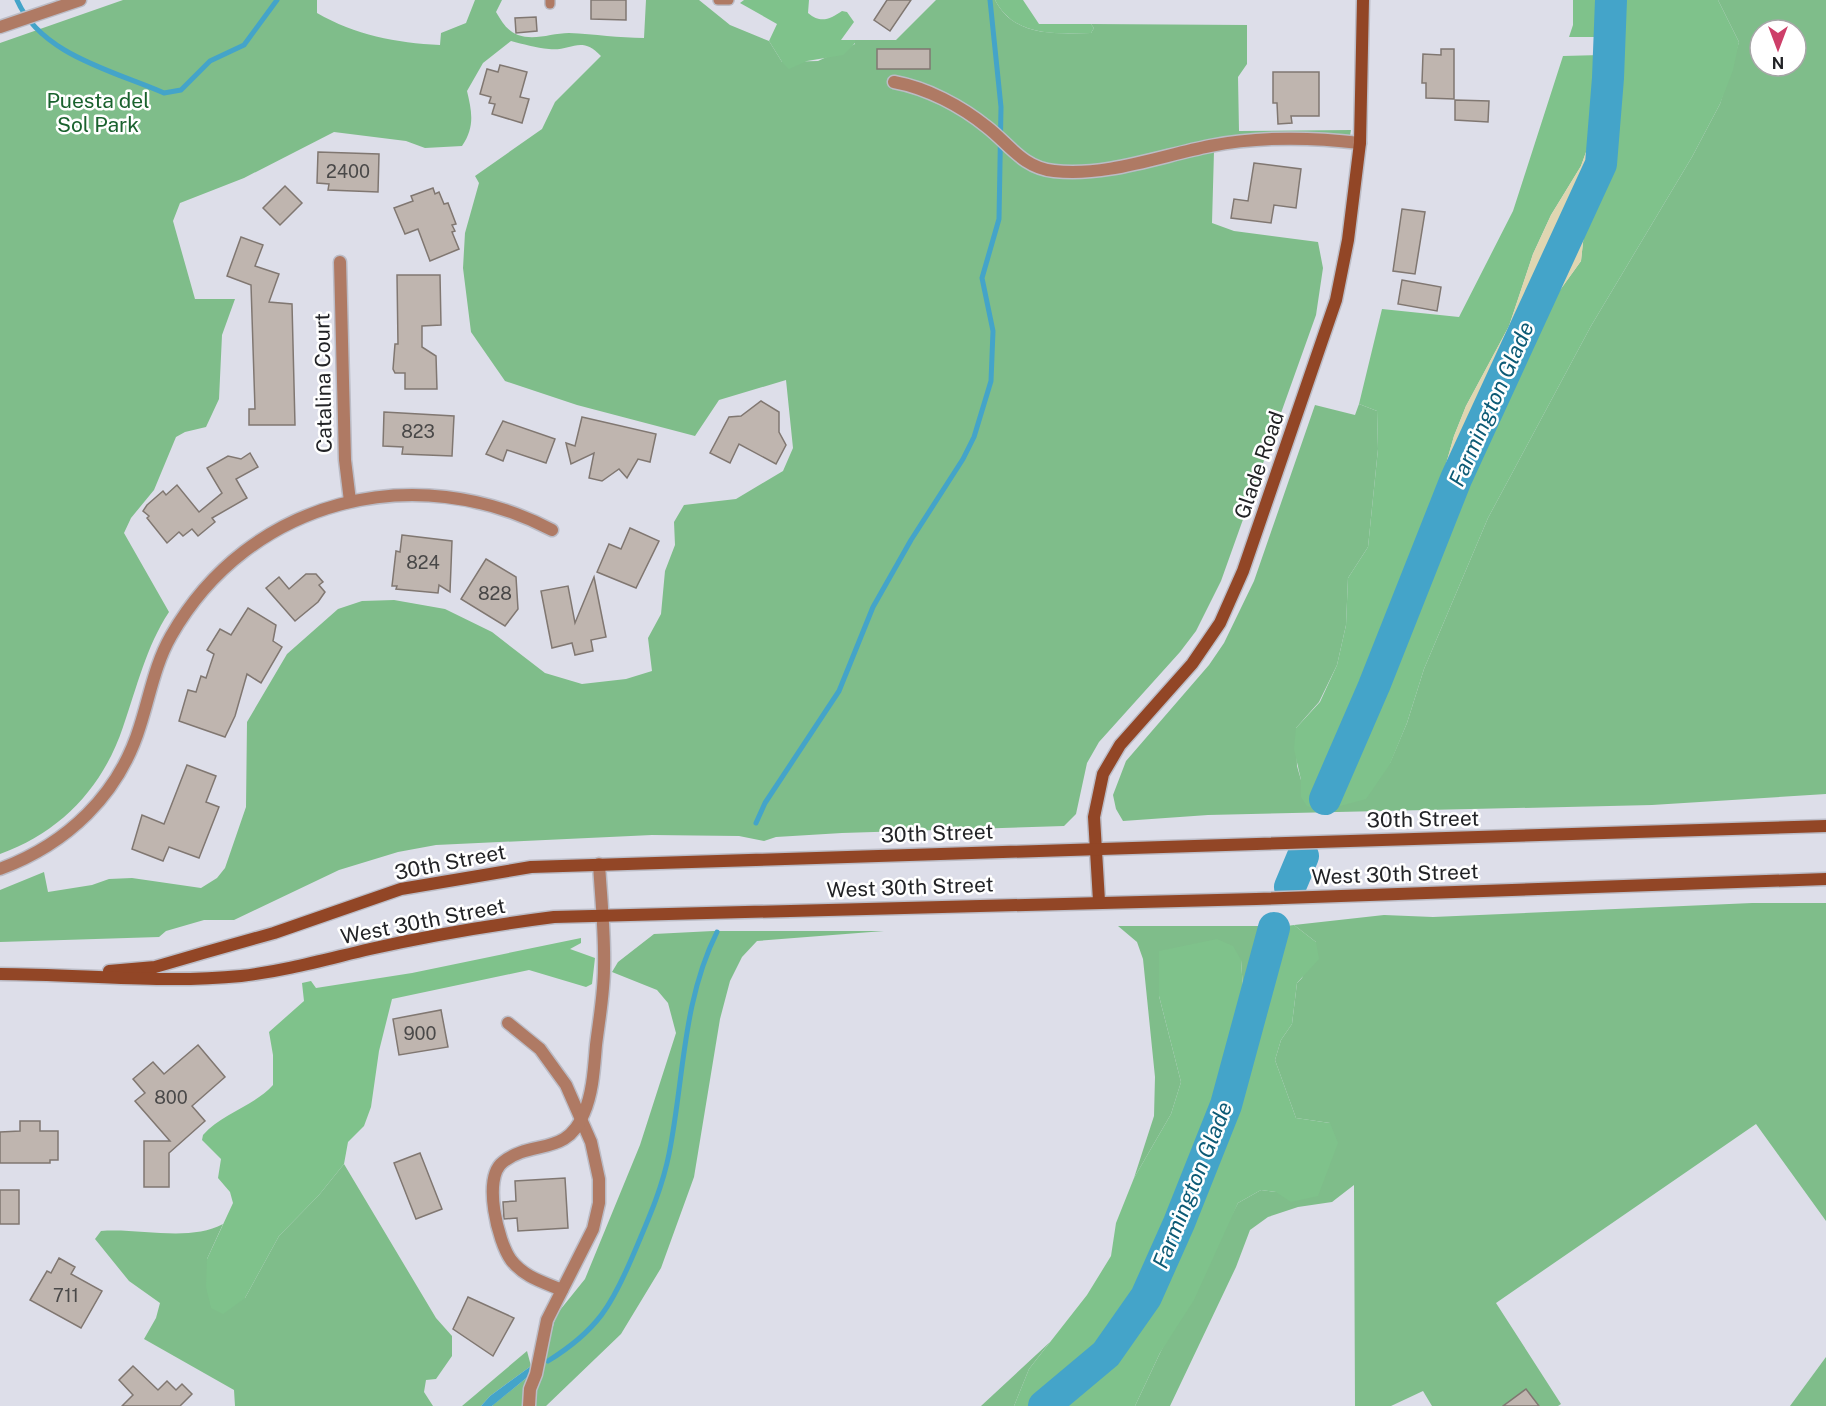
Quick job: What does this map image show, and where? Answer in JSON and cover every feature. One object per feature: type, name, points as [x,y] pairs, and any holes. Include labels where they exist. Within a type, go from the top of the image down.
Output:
[{"type":"main road","name":"Glade Road","points":[[1099,902],[1095,847],[1096,804],[1107,764],[1120,745],[1178,681],[1220,623],[1243,571],[1336,300],[1348,240],[1360,142],[1363,0]]},
{"type":"main road","name":"30th Street","points":[[63,974],[155,967],[274,933],[401,889],[531,867],[1095,847],[1826,826]]},
{"type":"main road","name":"West 30th Street","points":[[0,974],[63,974],[138,979],[240,976],[306,966],[370,949],[489,926],[554,917],[1257,899],[1826,879]]},
{"type":"street","points":[[0,27],[80,0]]},
{"type":"street","points":[[894,82],[929,92],[963,111],[988,127],[1014,153],[1029,163],[1053,171],[1110,167],[1260,138],[1360,142]]},
{"type":"street","name":"Catalina Court","points":[[340,262],[345,460],[350,501]]},
{"type":"street","points":[[0,869],[55,842],[87,817],[105,794],[135,741],[154,677],[169,638],[196,599],[224,567],[259,540],[293,521],[350,501],[400,494],[451,496],[508,509],[552,530]]},
{"type":"street","points":[[562,1290],[528,1276],[512,1260],[499,1228],[491,1183],[494,1173],[502,1162],[558,1143],[574,1133],[581,1119],[592,1082],[604,969],[599,864]]},
{"type":"street","points":[[508,1023],[540,1049],[566,1085],[596,1159],[599,1179],[599,1203],[593,1229],[582,1255],[547,1320],[536,1374],[530,1389],[529,1406]]},
{"type":"lane","points":[[718,0],[729,0]]},
{"type":"green space","name":"Puesta del Sol Park","points":[[123,0],[317,0],[317,13],[346,27],[392,40],[440,45],[441,33],[466,23],[475,0],[502,0],[496,12],[498,16],[511,31],[524,37],[569,33],[644,38],[646,0],[699,0],[730,25],[769,41],[782,62],[818,61],[855,44],[855,40],[896,40],[936,0],[995,0],[1013,21],[1024,27],[1050,33],[1091,33],[1094,28],[1091,24],[1247,25],[1247,64],[1238,77],[1239,131],[1351,130],[1348,147],[1281,144],[1214,151],[1212,223],[1234,231],[1318,242],[1323,268],[1316,315],[1221,581],[1196,631],[1099,742],[1087,763],[1076,814],[1064,826],[842,833],[776,837],[764,841],[739,836],[652,835],[436,845],[398,852],[339,870],[234,920],[204,920],[166,931],[159,937],[0,942],[0,890],[44,872],[48,892],[92,885],[109,879],[132,878],[201,888],[217,878],[225,868],[246,807],[247,722],[287,654],[338,609],[362,601],[394,600],[445,609],[492,632],[545,673],[582,684],[626,679],[652,671],[648,638],[661,614],[665,571],[675,545],[674,522],[684,505],[736,499],[783,471],[793,448],[786,380],[719,400],[695,436],[577,405],[505,381],[471,332],[463,268],[465,233],[479,183],[475,176],[542,129],[555,102],[601,56],[587,46],[575,45],[549,49],[511,41],[483,63],[467,91],[471,126],[462,146],[425,148],[406,141],[334,132],[244,178],[180,203],[173,221],[195,299],[235,299],[222,335],[219,399],[206,427],[185,432],[176,437],[154,490],[131,518],[124,533],[169,612],[148,653],[114,749],[91,788],[60,820],[22,845],[0,854],[0,43]]},
{"type":"green space","points":[[744,0],[809,0],[808,13],[821,19],[829,18],[842,11],[847,12],[854,22],[841,40],[855,40],[855,43],[843,55],[807,61],[789,69],[769,41],[777,24],[740,3]]},
{"type":"green space","points":[[995,0],[1023,0],[1039,24],[1091,24],[1094,28],[1091,33],[1037,31],[1013,21]]},
{"type":"green space","points":[[1573,0],[1600,0],[1601,37],[1569,37],[1573,25]]},
{"type":"green space","points":[[1617,0],[1718,0],[1739,42],[1733,70],[1720,104],[1692,157],[1591,326],[1488,518],[1424,669],[1407,723],[1390,764],[1366,799],[1329,809],[1315,809],[1307,806],[1301,797],[1301,780],[1294,749],[1296,728],[1320,702],[1337,665],[1346,625],[1348,578],[1368,547],[1378,449],[1377,411],[1359,404],[1382,309],[1459,317],[1513,211],[1563,56],[1601,55],[1601,83],[1595,127],[1581,166],[1551,215],[1533,254],[1509,326],[1466,406],[1454,436],[1427,530],[1372,674],[1323,787],[1325,799],[1347,771],[1398,652],[1481,435],[1508,377],[1537,322],[1581,261],[1585,224],[1609,159]]},
{"type":"green space","points":[[1718,0],[1826,0],[1826,794],[1652,805],[1208,815],[1123,821],[1116,809],[1113,795],[1126,761],[1209,665],[1224,643],[1254,581],[1315,405],[1355,415],[1359,404],[1377,411],[1378,449],[1368,547],[1348,578],[1346,625],[1337,665],[1319,702],[1296,728],[1301,797],[1390,763],[1407,723],[1424,669],[1488,518],[1591,326],[1692,157],[1720,104],[1739,42]]},
{"type":"green space","points":[[1752,903],[1826,903],[1826,1221],[1756,1124],[1496,1303],[1561,1404],[1558,1406],[1432,1406],[1423,1391],[1391,1406],[1355,1406],[1354,1185],[1332,1202],[1298,1207],[1268,1217],[1250,1230],[1236,1267],[1170,1406],[1135,1406],[1238,1203],[1261,1190],[1276,1192],[1330,1123],[1296,1118],[1275,1060],[1281,1040],[1292,1024],[1297,983],[1302,978],[1316,942],[1294,925],[1384,915],[1433,917]]},
{"type":"green space","points":[[1294,925],[1316,942],[1319,959],[1297,983],[1292,1024],[1281,1040],[1275,1060],[1296,1118],[1330,1123],[1338,1143],[1318,1196],[1291,1202],[1276,1192],[1261,1190],[1238,1203],[1194,1300],[1160,1353],[1135,1406],[1063,1406],[1099,1376],[1150,1312],[1189,1234],[1238,1088],[1250,1034],[1278,947],[1279,927]]},
{"type":"green space","points":[[1118,926],[1267,926],[1244,1003],[1241,960],[1159,996],[1181,1082],[1171,1114],[1134,1178],[1154,1116],[1155,1077],[1143,959],[1137,942]]},
{"type":"green space","points":[[713,931],[884,931],[757,941],[742,957],[730,981],[720,1019],[694,1177],[661,1268],[621,1334],[546,1406],[532,1406],[556,1315],[585,1279],[640,1145],[676,1033],[668,1003],[657,990],[612,972],[618,962],[654,934]]},
{"type":"green space","points":[[581,938],[581,943],[570,949],[595,958],[592,984],[586,987],[529,970],[392,999],[379,1051],[371,1107],[364,1126],[348,1142],[344,1164],[319,1195],[279,1236],[245,1298],[223,1314],[211,1308],[206,1287],[207,1259],[233,1203],[230,1192],[218,1178],[221,1159],[202,1140],[203,1135],[219,1121],[265,1093],[273,1085],[273,1055],[269,1032],[304,1001],[302,983],[311,981],[316,988],[412,973]]},
{"type":"green space","points":[[1217,939],[1233,946],[1241,960],[1244,1003],[1238,1036],[1221,1098],[1173,1207],[1154,1257],[1112,1338],[1096,1355],[1032,1406],[1014,1406],[1029,1369],[1087,1295],[1111,1256],[1116,1223],[1134,1178],[1171,1114],[1181,1082],[1159,996],[1159,951]]},
{"type":"green space","points":[[344,1164],[436,1318],[452,1336],[452,1356],[436,1379],[426,1380],[424,1392],[433,1406],[235,1406],[234,1390],[144,1339],[156,1318],[160,1303],[129,1281],[95,1239],[101,1231],[180,1233],[210,1229],[223,1224],[207,1259],[245,1298],[279,1236],[319,1195]]},
{"type":"green space","points":[[1050,1342],[1029,1369],[1014,1406],[981,1406]]},
{"type":"green space","points":[[527,1351],[531,1366],[490,1396],[481,1406],[462,1406]]},
{"type":"green space","points":[[1826,1357],[1826,1406],[1790,1406]]},
{"type":"green space","points":[[530,1375],[524,1406],[492,1406],[494,1404]]},
{"type":"sand","points":[[1600,0],[1617,0],[1609,159],[1585,224],[1581,261],[1537,322],[1508,377],[1481,435],[1398,652],[1347,771],[1335,793],[1325,799],[1323,787],[1327,775],[1372,674],[1407,584],[1427,530],[1454,436],[1466,406],[1509,326],[1533,254],[1551,215],[1581,166],[1595,127],[1601,83]]},
{"type":"sand","points":[[1267,926],[1279,927],[1278,947],[1250,1034],[1238,1088],[1189,1234],[1150,1312],[1099,1376],[1063,1406],[1032,1406],[1076,1373],[1112,1338],[1154,1257],[1221,1098],[1244,1003]]},
{"type":"water","points":[[531,1366],[530,1375],[492,1406],[481,1406],[490,1396]]},
{"type":"building","points":[[591,0],[626,0],[626,20],[591,19]]},
{"type":"building","points":[[887,0],[911,0],[890,31],[874,20]]},
{"type":"building","points":[[536,17],[537,31],[516,33],[515,18]]},
{"type":"building","points":[[877,49],[930,49],[930,69],[877,69]]},
{"type":"building","points":[[1441,49],[1454,49],[1454,99],[1426,98],[1426,83],[1422,83],[1423,54],[1441,55]]},
{"type":"building","points":[[500,65],[527,72],[520,97],[529,99],[522,123],[492,114],[495,104],[489,103],[491,97],[480,94],[487,69],[498,72]]},
{"type":"building","points":[[1273,72],[1319,72],[1319,116],[1291,116],[1292,123],[1278,124],[1277,103],[1273,103]]},
{"type":"building","points":[[1455,100],[1489,101],[1488,122],[1455,120]]},
{"type":"building","points":[[318,152],[379,154],[378,192],[328,190],[329,184],[317,183]]},
{"type":"building","points":[[1254,163],[1301,169],[1296,208],[1274,205],[1271,223],[1231,218],[1234,199],[1248,201]]},
{"type":"building","points":[[285,186],[302,203],[280,225],[263,208]]},
{"type":"building","points":[[433,188],[435,194],[439,192],[444,204],[448,203],[456,224],[452,225],[455,231],[452,232],[459,249],[430,261],[418,229],[405,234],[394,208],[413,201],[411,196]]},
{"type":"building","points":[[1402,209],[1425,212],[1415,274],[1393,271]]},
{"type":"building","points":[[241,237],[263,245],[255,266],[279,274],[269,302],[292,304],[295,425],[249,425],[249,409],[255,409],[251,285],[227,276]]},
{"type":"building","points":[[397,275],[440,275],[441,325],[422,326],[422,347],[436,356],[437,389],[405,389],[405,373],[395,373],[393,369],[395,344],[398,344]]},
{"type":"building","points":[[1402,280],[1441,287],[1437,311],[1398,304]]},
{"type":"building","points":[[761,401],[779,412],[779,432],[786,445],[776,464],[739,444],[730,463],[710,453],[729,417],[741,416]]},
{"type":"building","points":[[384,412],[454,416],[452,456],[402,454],[403,447],[383,446]]},
{"type":"building","points":[[582,417],[656,434],[650,462],[638,459],[627,478],[619,469],[602,481],[589,478],[594,453],[571,464],[566,443],[575,446]]},
{"type":"building","points":[[503,421],[555,439],[546,463],[507,450],[503,461],[486,454]]},
{"type":"building","points":[[250,453],[258,467],[236,479],[247,498],[212,518],[215,522],[198,536],[192,529],[183,536],[179,532],[167,543],[143,511],[147,505],[163,491],[166,495],[177,485],[199,512],[222,493],[207,468],[228,456],[241,459]]},
{"type":"building","points":[[630,528],[659,541],[636,588],[597,572],[609,544],[621,549]]},
{"type":"building","points":[[402,535],[452,541],[450,592],[439,585],[438,593],[396,589],[397,586],[392,586],[396,551],[400,552]]},
{"type":"building","points":[[486,559],[516,577],[518,609],[505,626],[461,599]]},
{"type":"building","points":[[306,574],[316,574],[323,582],[319,585],[325,592],[318,602],[295,621],[266,588],[279,577],[289,589]]},
{"type":"building","points":[[594,577],[606,637],[591,640],[593,651],[575,655],[572,643],[552,648],[541,591],[568,586],[575,623]]},
{"type":"building","points":[[248,608],[276,625],[273,641],[282,647],[261,683],[247,674],[235,716],[225,737],[179,721],[188,690],[196,692],[201,676],[206,678],[214,654],[207,650],[220,629],[231,635]]},
{"type":"building","points":[[187,765],[216,776],[206,802],[219,807],[199,858],[169,847],[163,861],[132,849],[142,815],[164,824]]},
{"type":"building","points":[[441,1010],[448,1047],[399,1055],[393,1019]]},
{"type":"building","points":[[198,1045],[225,1077],[192,1106],[205,1121],[169,1153],[169,1187],[144,1187],[144,1141],[170,1141],[135,1101],[145,1093],[133,1079],[153,1062],[164,1074]]},
{"type":"building","points":[[20,1121],[40,1121],[40,1131],[58,1131],[58,1160],[50,1160],[50,1163],[0,1163],[0,1132],[20,1131]]},
{"type":"building","points":[[420,1153],[442,1209],[416,1219],[394,1163]]},
{"type":"building","points":[[565,1178],[568,1228],[518,1231],[517,1218],[504,1219],[503,1202],[516,1201],[515,1181]]},
{"type":"building","points":[[0,1190],[19,1190],[19,1224],[0,1224]]},
{"type":"building","points":[[59,1258],[75,1267],[71,1274],[102,1291],[81,1328],[30,1300],[47,1271],[51,1273]]},
{"type":"building","points":[[468,1297],[514,1318],[493,1356],[453,1329]]},
{"type":"building","points":[[133,1366],[158,1390],[167,1381],[176,1390],[182,1384],[192,1394],[180,1406],[122,1406],[133,1395],[119,1380]]},
{"type":"building","points":[[1526,1389],[1539,1406],[1503,1406]]},
{"type":"waterway","points":[[17,0],[28,19],[43,35],[61,48],[81,59],[164,93],[181,90],[210,61],[244,45],[277,0]]},
{"type":"waterway","points":[[756,823],[765,803],[839,691],[873,607],[911,540],[963,459],[974,437],[991,381],[993,331],[982,278],[999,219],[1001,107],[990,0]]},
{"type":"waterway","name":"Farmington Glade","points":[[1325,799],[1374,686],[1456,479],[1601,164],[1611,0]]},
{"type":"waterway","name":"Farmington Glade","points":[[1290,887],[1303,856]]},
{"type":"waterway","name":"Farmington Glade","points":[[1044,1406],[1106,1354],[1146,1297],[1179,1223],[1226,1105],[1274,928]]},
{"type":"waterway","points":[[548,1361],[579,1338],[601,1315],[626,1271],[649,1216],[663,1180],[669,1154],[690,1013],[697,986],[717,932]]}]
